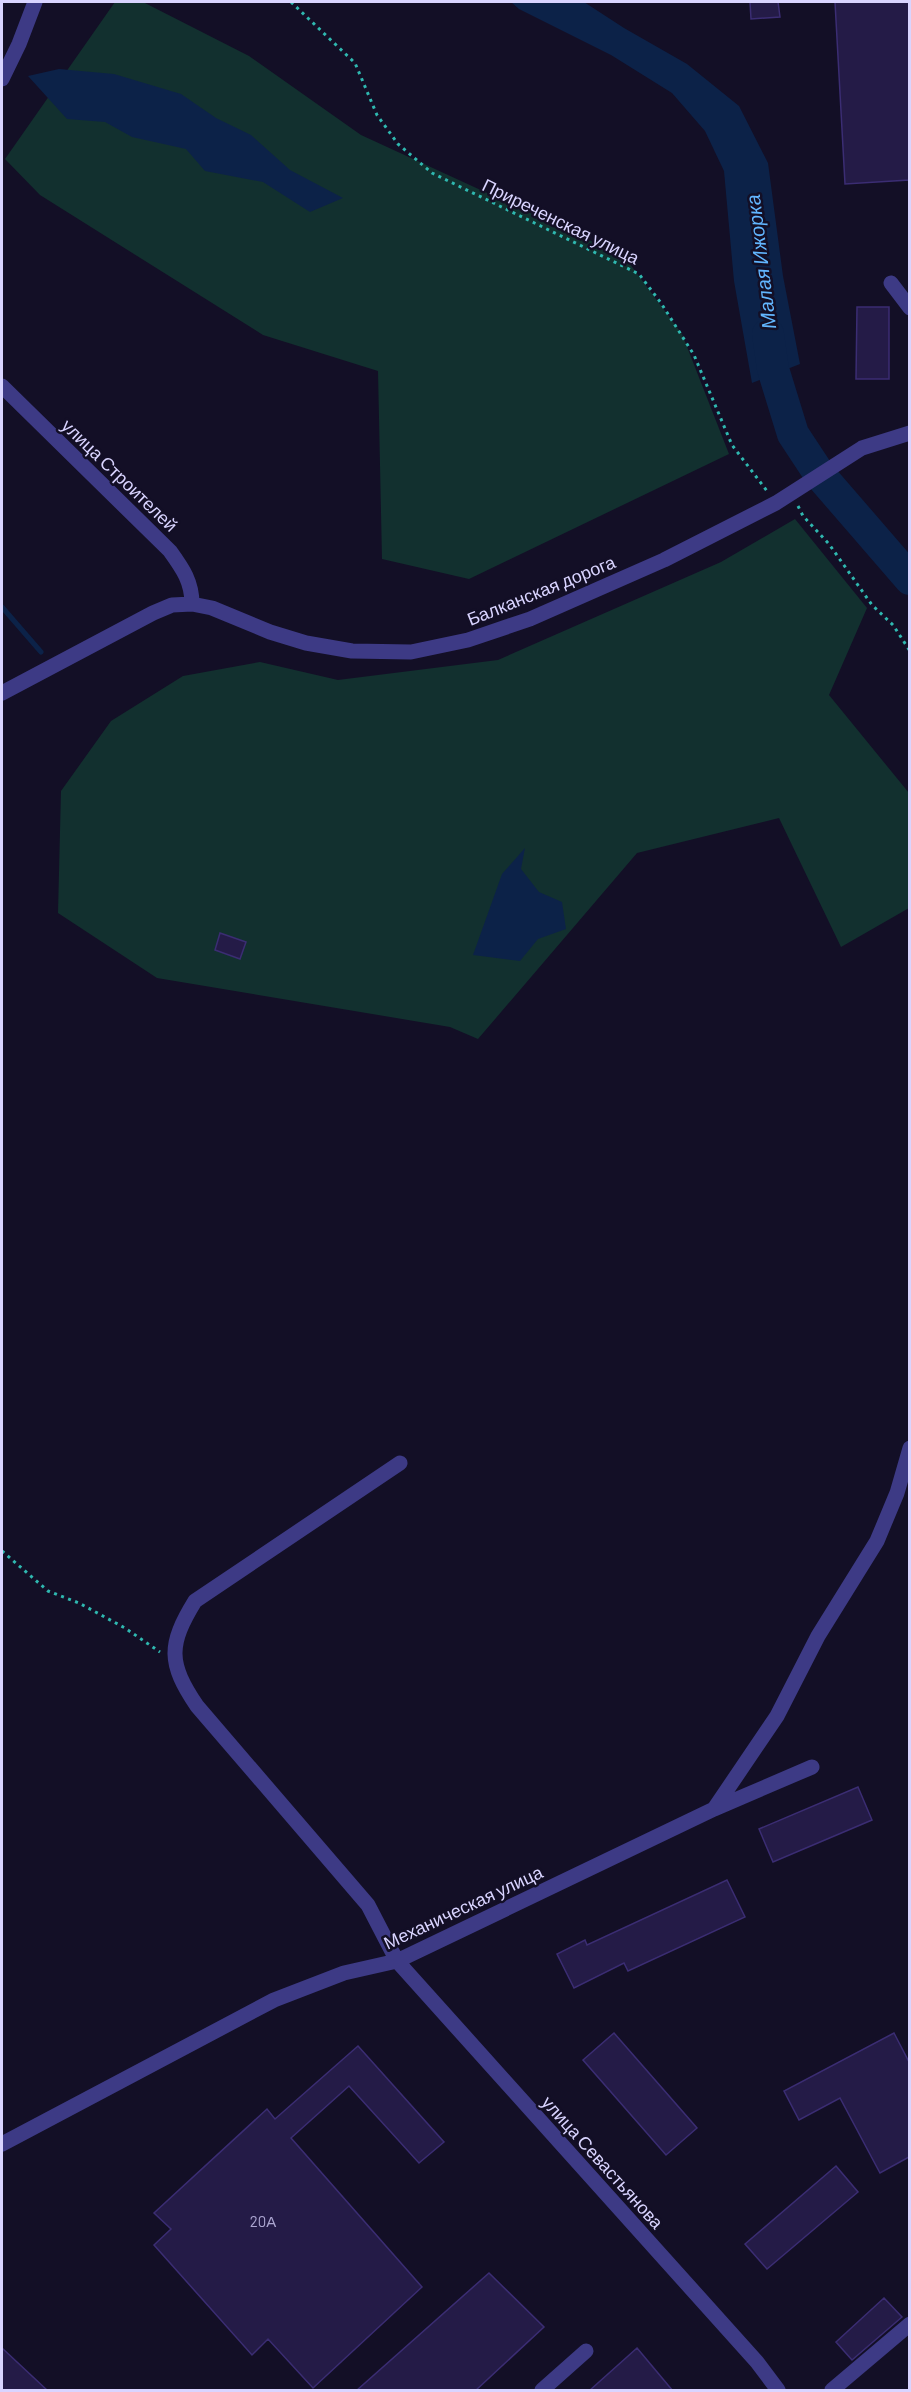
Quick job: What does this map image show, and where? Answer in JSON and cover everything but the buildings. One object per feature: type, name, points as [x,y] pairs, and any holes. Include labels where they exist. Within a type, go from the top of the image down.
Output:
[{"type":"street","points":[[2,79],[19,44],[35,2]]},
{"type":"street","points":[[891,283],[909,308]]},
{"type":"street","name":"улица Строителей","points":[[2,386],[170,551],[187,575],[192,589],[192,604]]},
{"type":"street","name":"Балканская дорога","points":[[2,693],[172,605],[192,604],[212,608],[270,632],[306,643],[352,651],[411,652],[468,640],[530,619],[664,560],[776,503],[862,448],[909,433]]},
{"type":"street","points":[[714,1809],[777,1716],[818,1636],[877,1541],[897,1493],[909,1448]]},
{"type":"street","points":[[176,1667],[175,1646],[180,1626],[195,1601],[400,1463]]},
{"type":"street","name":"улица Севастьянова","points":[[176,1667],[183,1686],[197,1706],[368,1905],[397,1961],[757,2362],[778,2391]]},
{"type":"street","name":"Механическая улица","points":[[3,2139],[274,2000],[344,1973],[397,1961],[714,1809],[812,1767]]},
{"type":"street","points":[[832,2391],[909,2324]]},
{"type":"street","points":[[542,2391],[586,2351]]},
{"type":"path","name":"Приреченская улица","points":[[291,2],[355,63],[377,115],[398,144],[432,173],[639,274],[661,303],[694,355],[732,446],[776,503]]},
{"type":"path","points":[[791,494],[803,516],[829,544],[872,606],[893,625],[909,651]]},
{"type":"path","points":[[2,1551],[48,1591],[79,1603],[125,1628],[154,1646],[176,1667]]},
{"type":"green space","points":[[115,2],[143,2],[249,56],[361,135],[624,256],[682,334],[729,454],[469,579],[382,559],[378,371],[263,335],[40,195],[5,159]]},
{"type":"green space","points":[[795,519],[867,608],[829,695],[909,793],[909,908],[841,947],[779,818],[637,853],[478,1039],[450,1027],[157,978],[58,913],[61,791],[111,721],[183,676],[260,662],[338,680],[498,660],[721,562]]},
{"type":"water","points":[[511,2],[584,2],[687,64],[739,106],[768,163],[783,276],[800,364],[752,383],[734,281],[724,171],[705,131],[672,93],[611,55],[519,9]]},
{"type":"water","points":[[59,69],[114,74],[181,94],[216,118],[251,135],[290,170],[343,198],[310,212],[263,182],[205,171],[186,149],[132,137],[105,122],[67,119],[28,76]]},
{"type":"water","points":[[525,848],[521,869],[539,892],[562,902],[566,929],[538,939],[520,961],[473,955],[502,874]]},
{"type":"waterway","name":"Малая Ижорка","points":[[768,334],[773,369],[793,434],[820,475],[910,579]]},
{"type":"waterway","points":[[2,607],[41,652]]}]
